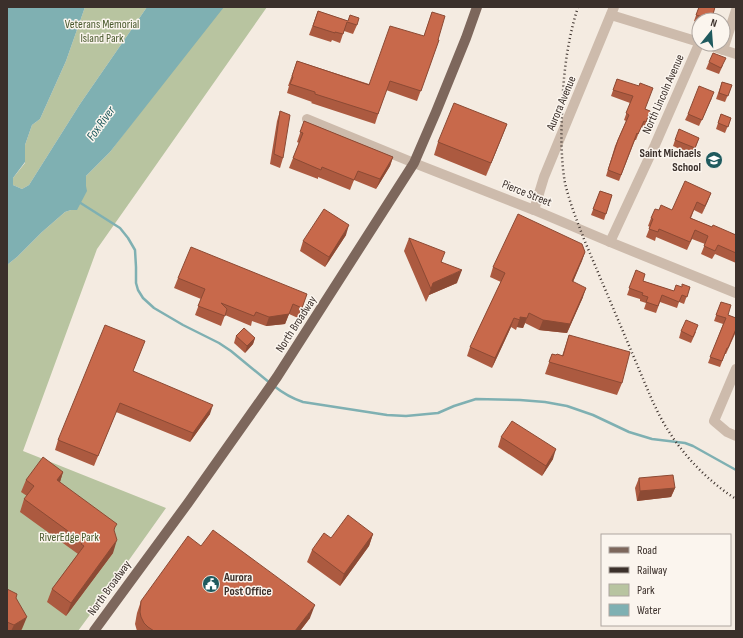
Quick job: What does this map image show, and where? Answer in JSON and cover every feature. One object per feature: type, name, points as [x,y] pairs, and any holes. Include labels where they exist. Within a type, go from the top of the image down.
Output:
[{"type":"main road","name":"North Broadway","points":[[94,631],[277,378],[414,163],[466,38],[477,7]]},
{"type":"street","points":[[731,25],[736,10]]},
{"type":"street","points":[[613,11],[691,40]]},
{"type":"street","name":"Aurora Avenue","points":[[534,210],[544,177],[613,11]]},
{"type":"street","name":"North Lincoln Avenue","points":[[610,242],[655,145],[695,52]]},
{"type":"street","name":"Pierce Street","points":[[307,119],[736,293]]},
{"type":"street","points":[[736,368],[714,421],[727,432],[736,436]]},
{"type":"green space","name":"Veterans Memorial Island Park","points":[[85,7],[147,7],[80,104],[29,185],[22,189],[13,185],[13,178],[25,163],[25,145],[32,125],[40,119],[66,61]]},
{"type":"green space","name":"RiverEdge Park","points":[[220,7],[267,7],[97,249],[23,451],[166,508],[78,631],[7,631],[7,265],[65,212],[71,210],[86,186],[86,176],[110,152]]},
{"type":"water","name":"Fox River","points":[[7,7],[85,7],[66,61],[40,119],[32,125],[25,145],[25,162],[13,178],[13,185],[22,189],[29,185],[80,104],[147,7],[224,7],[110,152],[86,176],[87,191],[77,210],[65,212],[7,265]]},
{"type":"building","points":[[699,7],[715,7],[714,12],[697,12]]},
{"type":"building","points":[[318,11],[348,21],[350,15],[359,18],[357,25],[347,22],[343,34],[335,33],[313,26]]},
{"type":"building","points":[[432,12],[445,16],[439,40],[421,91],[390,81],[378,114],[315,94],[315,92],[290,84],[297,61],[369,85],[390,26],[424,36]]},
{"type":"building","points":[[713,53],[726,58],[721,68],[709,62]]},
{"type":"building","points":[[617,79],[639,86],[640,83],[653,88],[645,109],[650,111],[646,122],[644,121],[638,134],[637,133],[621,175],[608,170],[618,140],[629,115],[626,113],[633,96],[613,90]]},
{"type":"building","points":[[722,82],[732,85],[728,96],[719,93]]},
{"type":"building","points":[[699,86],[714,92],[702,120],[688,114]]},
{"type":"building","points":[[454,103],[507,124],[491,163],[438,142]]},
{"type":"building","points":[[280,111],[290,115],[283,158],[274,154]]},
{"type":"building","points":[[721,114],[731,118],[728,127],[718,123]]},
{"type":"building","points":[[304,121],[393,157],[380,179],[358,171],[354,180],[322,167],[321,170],[293,158],[303,133],[300,132]]},
{"type":"building","points":[[679,129],[699,138],[695,148],[675,140]]},
{"type":"building","points":[[685,181],[711,193],[705,206],[697,202],[690,218],[712,227],[713,225],[736,235],[736,253],[718,245],[715,251],[704,246],[708,236],[695,230],[690,242],[659,229],[658,232],[649,229],[653,219],[651,218],[655,209],[659,210],[661,205],[672,210]]},
{"type":"building","points":[[600,191],[612,195],[606,214],[593,209]]},
{"type":"building","points":[[324,209],[349,225],[329,257],[303,241]]},
{"type":"building","points":[[518,214],[582,244],[585,252],[572,281],[586,288],[570,324],[543,320],[529,313],[527,318],[520,317],[520,320],[514,318],[495,358],[470,347],[505,273],[493,267]]},
{"type":"building","points":[[409,238],[445,252],[441,262],[462,270],[433,283],[431,289]]},
{"type":"building","points":[[191,247],[307,294],[302,308],[293,304],[289,314],[269,317],[256,312],[254,316],[221,303],[227,309],[225,316],[198,306],[205,289],[178,278]]},
{"type":"building","points":[[636,270],[645,274],[643,281],[674,291],[676,285],[682,287],[682,284],[690,287],[687,297],[682,295],[679,302],[662,295],[658,306],[646,302],[648,297],[642,295],[643,293],[629,288]]},
{"type":"building","points":[[721,302],[731,305],[728,315],[736,318],[736,329],[722,361],[710,357],[726,318],[716,315]]},
{"type":"building","points":[[686,320],[698,325],[693,337],[681,331]]},
{"type":"building","points":[[105,325],[145,341],[133,371],[213,405],[193,433],[120,403],[98,456],[58,440]]},
{"type":"building","points":[[244,328],[255,338],[247,346],[236,336]]},
{"type":"building","points":[[569,335],[630,352],[622,383],[549,362],[552,354],[563,356]]},
{"type":"building","points":[[512,421],[556,449],[546,466],[501,437]]},
{"type":"building","points":[[43,457],[63,472],[57,480],[117,524],[114,530],[117,540],[71,603],[52,589],[84,546],[81,544],[83,542],[24,499],[34,486],[26,480]]},
{"type":"building","points":[[673,475],[675,488],[640,491],[639,478]]},
{"type":"building","points":[[348,515],[373,534],[344,574],[312,550],[324,533],[331,538]]},
{"type":"building","name":"Aurora Post Office","points":[[213,530],[315,605],[295,631],[154,631],[144,623],[140,612],[141,601],[188,536],[201,546]]},
{"type":"building","points":[[7,589],[17,594],[16,598],[27,617],[14,625],[7,622]]},
{"type":"waterway","points":[[79,202],[120,228],[128,238],[135,250],[136,283],[143,298],[154,308],[231,351],[270,383]]},
{"type":"waterway","points":[[274,386],[288,396],[303,402],[387,415],[406,416],[438,413],[476,399],[545,402],[567,406],[593,415],[629,432],[652,439],[685,443],[736,470]]},
{"type":"railway","points":[[578,7],[568,46],[561,130],[565,183],[569,199],[586,244],[652,400],[662,420],[669,432],[694,464],[714,483],[736,499]]},
{"type":"place","name":"Saint Michaels School","points":[[714,160]]},
{"type":"place","name":"Aurora Post Office","points":[[211,584]]}]
